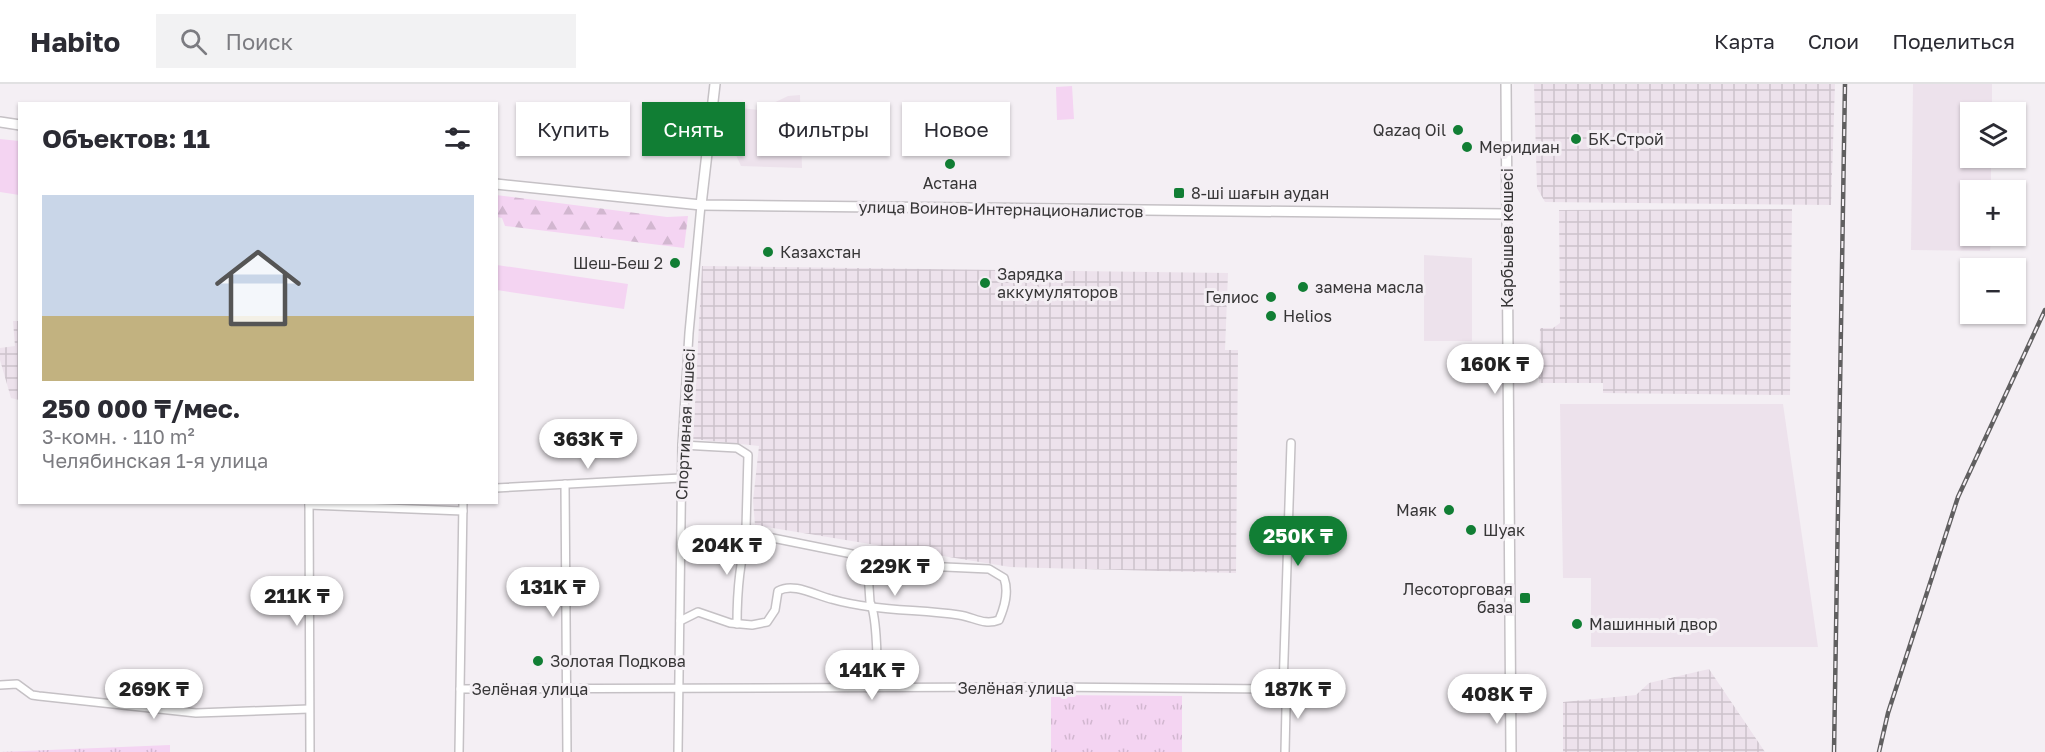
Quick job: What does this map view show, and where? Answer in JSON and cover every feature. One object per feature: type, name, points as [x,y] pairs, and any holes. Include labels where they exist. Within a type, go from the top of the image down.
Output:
[{"type":"street","points":[[701,205],[715,84]]},
{"type":"street","name":"Карбышев көшесі","points":[[1506,84],[1511,752]]},
{"type":"street","points":[[0,122],[18,125]]},
{"type":"street","name":"улица Воинов-Интернационалистов","points":[[498,184],[701,205],[1507,214]]},
{"type":"street","name":"Спортивная көшесі","points":[[678,752],[682,445],[689,333],[701,205]]},
{"type":"street","points":[[1285,752],[1286,707],[1283,689],[1291,443]]},
{"type":"street","points":[[682,445],[736,448],[748,455],[746,528],[748,533],[742,552],[737,624]]},
{"type":"street","points":[[498,488],[681,478]]},
{"type":"street","points":[[565,484],[567,752]]},
{"type":"street","points":[[310,752],[309,504],[463,507],[459,752]]},
{"type":"street","points":[[680,621],[698,612],[737,624],[752,625],[767,622],[775,610],[778,591],[782,588],[798,589],[830,599],[873,608],[960,615],[990,623],[999,620],[1002,614],[1007,587],[1004,578],[988,569],[901,565],[748,533]]},
{"type":"street","points":[[867,557],[870,602],[873,608],[876,672],[868,688]]},
{"type":"street","points":[[0,686],[17,684],[39,696],[196,714],[309,709]]},
{"type":"street","name":"Зелёная улица","points":[[460,688],[1283,689]]},
{"type":"shaded area","points":[[1534,84],[1835,84],[1831,205],[1545,202],[1537,188]]},
{"type":"shaded area","points":[[1913,84],[1992,84],[1992,102],[1960,102],[1960,168],[1991,168],[1991,180],[1960,180],[1960,246],[1990,246],[1990,251],[1911,250]]},
{"type":"shaded area","points":[[800,95],[800,102],[776,102],[788,96]]},
{"type":"shaded area","points":[[745,109],[757,110],[757,156],[802,156],[802,168],[741,166],[736,156],[745,156]]},
{"type":"shaded area","points":[[1792,209],[1790,395],[1603,393],[1603,383],[1539,383],[1540,328],[1553,328],[1560,323],[1559,210]]},
{"type":"shaded area","points":[[1424,255],[1472,258],[1472,341],[1424,341]]},
{"type":"shaded area","points":[[702,266],[1228,273],[1225,350],[1238,350],[1236,573],[1010,567],[755,525],[753,501],[759,446],[693,439]]},
{"type":"shaded area","points":[[13,321],[18,321],[18,400],[11,398],[0,360],[0,348],[15,346]]},
{"type":"shaded area","points":[[1560,404],[1783,404],[1818,647],[1591,647],[1591,578],[1563,578]]},
{"type":"shaded area","points":[[1709,669],[1765,752],[1563,752],[1563,702],[1636,695],[1649,683]]},
{"type":"green space","points":[[1072,86],[1074,119],[1057,120],[1056,87]]},
{"type":"green space","points":[[0,139],[18,141],[18,195],[0,192]]},
{"type":"green space","points":[[498,195],[667,217],[688,216],[684,248],[505,226],[502,218],[498,217]]},
{"type":"green space","points":[[498,265],[628,284],[624,309],[498,290]]},
{"type":"green space","points":[[1051,695],[1182,696],[1182,752],[1051,752]]},
{"type":"green space","points":[[170,745],[170,752],[0,752]]},
{"type":"railway","points":[[1834,752],[1845,84]]},
{"type":"railway","points":[[1879,752],[1888,713],[1958,497],[2045,310]]},
{"type":"place","name":"Qazaq Oil","points":[[1458,130]]},
{"type":"place","name":"БК-Строй","points":[[1576,139]]},
{"type":"place","name":"Меридиан","points":[[1467,147]]},
{"type":"place","name":"Астана","points":[[950,164]]},
{"type":"place","name":"8-ші шағын аудан","points":[[1179,193]]},
{"type":"place","name":"Казахстан","points":[[768,252]]},
{"type":"place","name":"Шеш-Беш 2","points":[[675,263]]},
{"type":"place","name":"Зарядка аккумуляторов","points":[[985,283]]},
{"type":"place","name":"замена масла","points":[[1303,287]]},
{"type":"place","name":"Гелиос","points":[[1271,297]]},
{"type":"place","name":"Helios","points":[[1271,316]]},
{"type":"place","name":"Маяк","points":[[1449,510]]},
{"type":"place","name":"Шуак","points":[[1471,530]]},
{"type":"place","name":"Лесоторговая база","points":[[1525,598]]},
{"type":"place","name":"Машинный двор","points":[[1577,624]]},
{"type":"place","name":"Золотая Подкова","points":[[538,661]]}]
